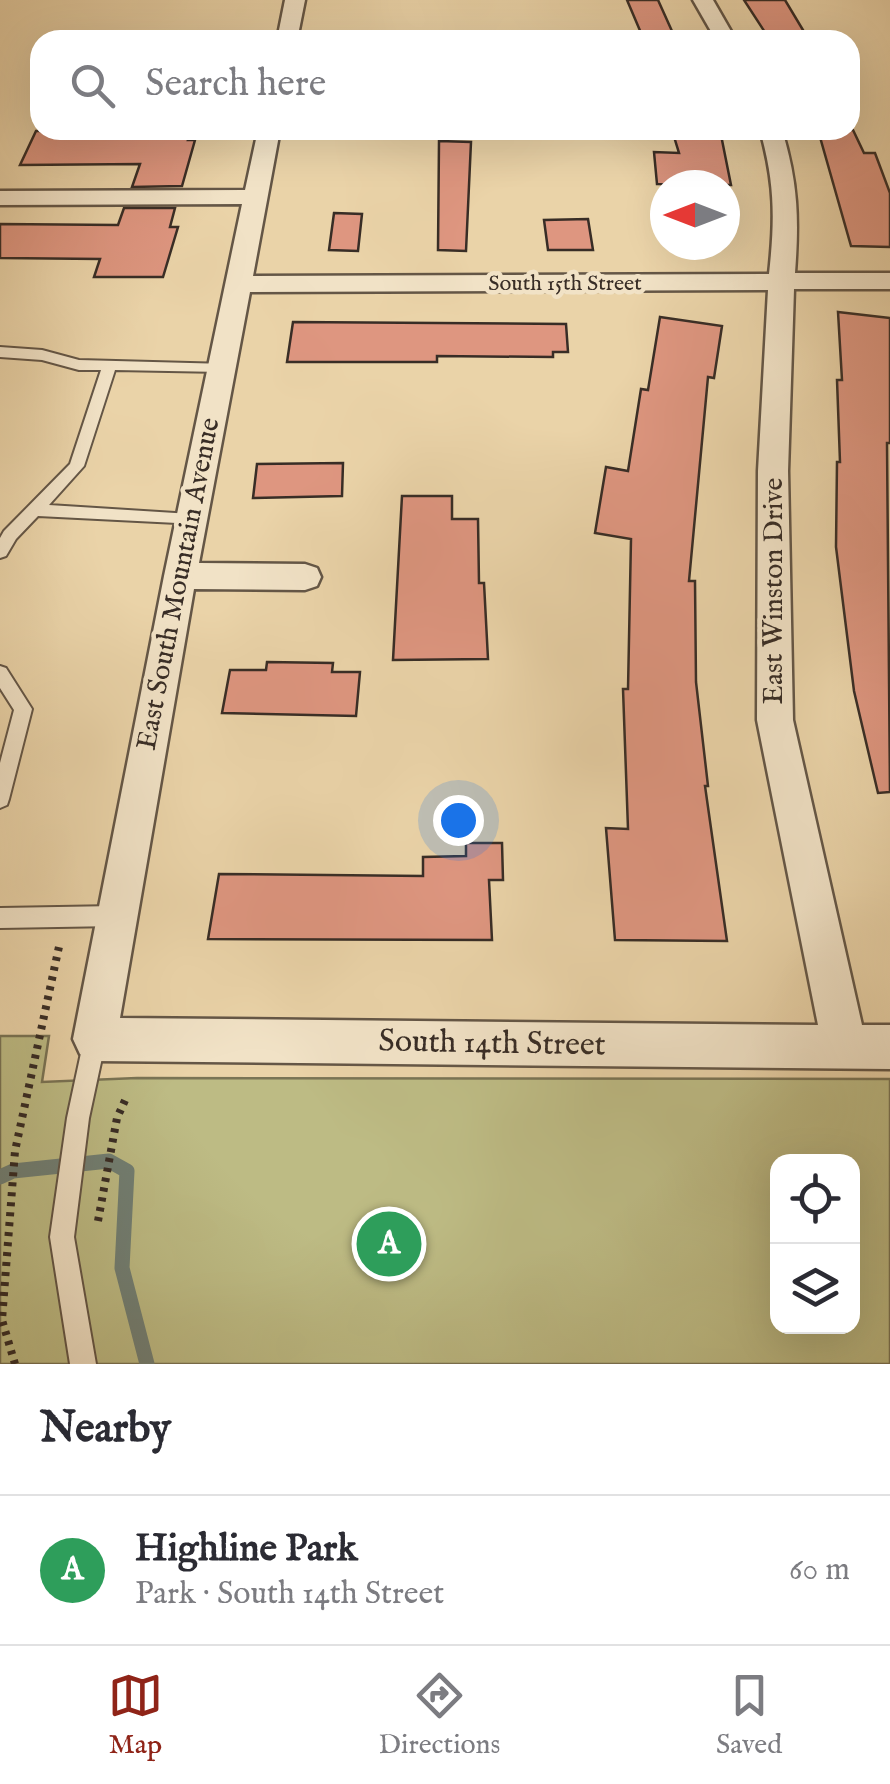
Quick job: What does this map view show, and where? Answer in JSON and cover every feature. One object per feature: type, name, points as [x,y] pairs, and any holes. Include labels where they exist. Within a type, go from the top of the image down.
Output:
[{"type":"street","points":[[289,30],[295,0]]},
{"type":"street","points":[[703,0],[720,30]]},
{"type":"street","name":"East South Mountain Avenue","points":[[95,1039],[180,576],[267,140]]},
{"type":"street","name":"East Winston Drive","points":[[773,140],[784,175],[787,214],[773,471],[775,720],[845,1048]]},
{"type":"street","points":[[0,198],[256,197]]},
{"type":"street","name":"South 15th Street","points":[[239,284],[890,281]]},
{"type":"street","points":[[180,576],[305,577]]},
{"type":"street","name":"South 14th Street","points":[[95,1039],[890,1048]]},
{"type":"lane","points":[[0,352],[110,365],[222,368]]},
{"type":"lane","points":[[0,552],[77,466],[110,365]]},
{"type":"lane","points":[[36,510],[191,520]]},
{"type":"lane","points":[[0,673],[23,710],[0,799]]},
{"type":"lane","points":[[0,918],[116,916]]},
{"type":"lane","points":[[83,1364],[62,1237],[78,1118],[95,1039]]},
{"type":"path","points":[[15,1364],[1,1320],[15,1150],[66,916]]},
{"type":"path","points":[[96,1237],[117,1118],[127,1096]]},
{"type":"shaded area","points":[[0,1036],[49,1036],[42,1082],[137,1078],[890,1079],[890,1364],[0,1364]]},
{"type":"building","points":[[627,0],[658,0],[672,30],[640,30]]},
{"type":"building","points":[[744,0],[785,0],[803,30],[764,30]]},
{"type":"building","points":[[32,140],[195,140],[182,186],[132,187],[140,164],[20,165]]},
{"type":"building","points":[[675,140],[722,140],[728,170],[656,170],[654,152],[679,153]]},
{"type":"building","points":[[821,140],[858,140],[864,153],[875,153],[890,193],[890,247],[851,246]]},
{"type":"building","points":[[439,141],[471,142],[466,251],[438,250]]},
{"type":"building","points":[[124,208],[175,208],[170,227],[178,227],[163,277],[94,277],[100,259],[0,258],[0,224],[118,225]]},
{"type":"building","points":[[334,213],[362,214],[358,251],[329,250]]},
{"type":"building","points":[[588,219],[593,250],[548,250],[544,220]]},
{"type":"building","points":[[838,312],[890,318],[890,792],[878,793],[854,691],[836,547],[840,462],[837,380],[842,380]]},
{"type":"building","points":[[660,317],[722,326],[714,378],[708,377],[689,581],[695,581],[696,682],[705,786],[727,941],[615,940],[606,828],[628,829],[623,689],[628,689],[631,539],[595,533],[606,467],[628,471],[641,389],[648,390]]},
{"type":"building","points":[[293,322],[566,324],[568,352],[553,352],[553,357],[437,356],[437,362],[287,362]]},
{"type":"building","points":[[343,463],[342,496],[253,498],[257,464]]},
{"type":"building","points":[[402,496],[452,496],[452,519],[478,519],[479,583],[484,583],[488,659],[393,660]]},
{"type":"building","points":[[267,662],[333,663],[332,672],[360,672],[356,716],[222,713],[230,670],[266,670]]},
{"type":"building","points":[[466,843],[502,843],[503,880],[489,880],[492,940],[208,939],[219,874],[423,876],[423,857],[466,856]]},
{"type":"waterway","points":[[0,1177],[13,1171],[109,1161],[127,1171],[122,1268],[147,1364]]},
{"type":"place","name":"Highline Park","points":[[389,1244]]}]
